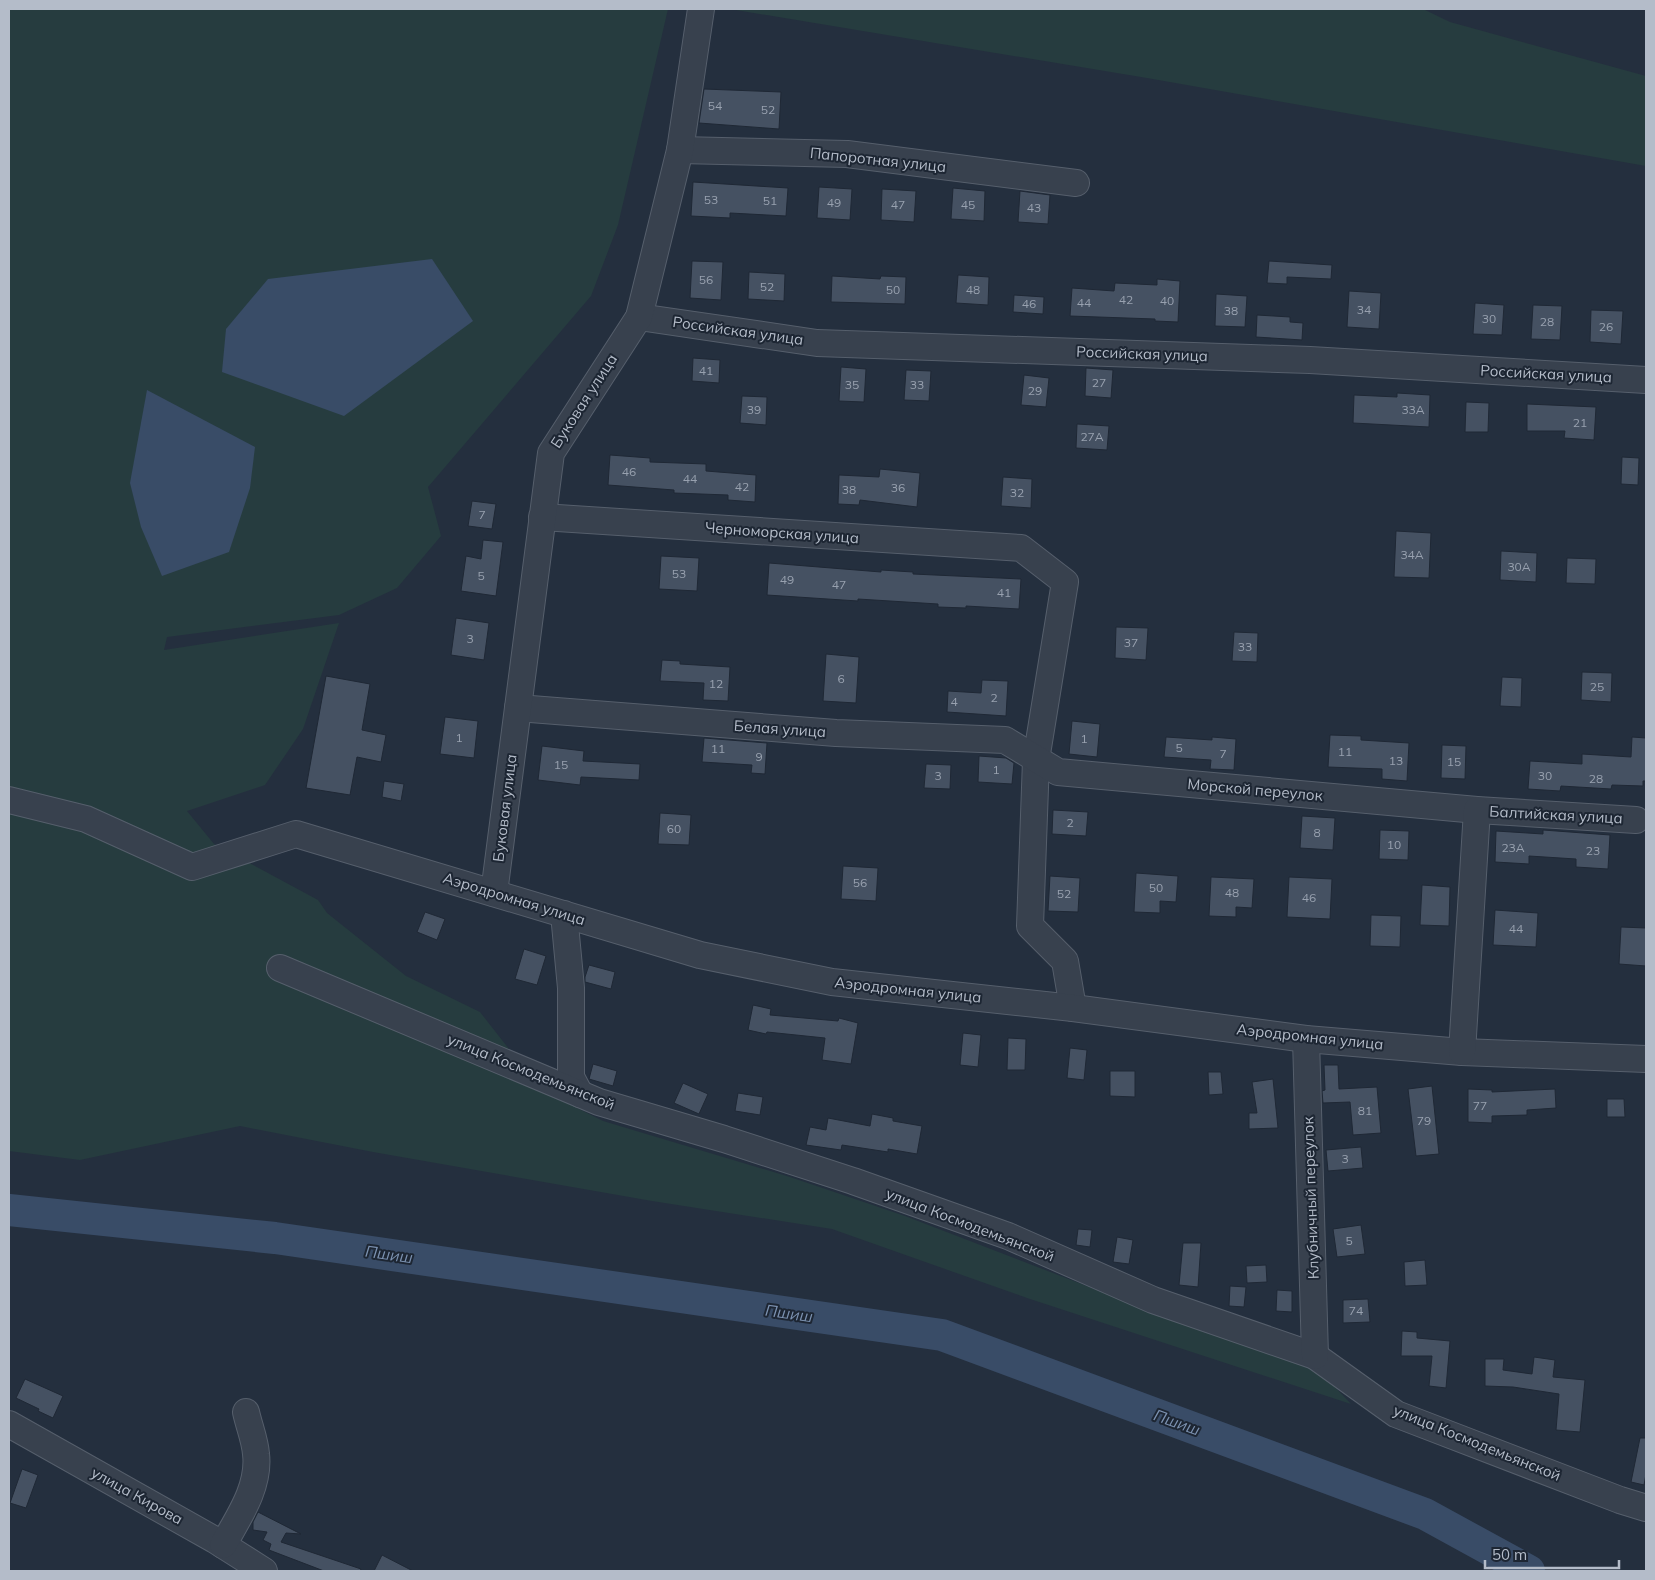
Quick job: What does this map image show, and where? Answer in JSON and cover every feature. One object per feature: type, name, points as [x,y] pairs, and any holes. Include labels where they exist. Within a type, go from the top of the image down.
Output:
[{"type":"street","name":"Буковая улица","points":[[494,893],[550,452],[639,317],[680,150],[701,9]]},
{"type":"street","name":"Папоротная улица","points":[[680,150],[847,154],[1076,183]]},
{"type":"street","name":"Российская улица","points":[[639,317],[817,343],[1310,360],[1646,380]]},
{"type":"street","name":"Черноморская улица","points":[[542,517],[1022,548],[1065,582],[1036,760]]},
{"type":"street","name":"Белая улица","points":[[518,708],[836,733],[1005,740],[1036,760]]},
{"type":"street","name":"Морской переулок","points":[[1036,760],[1058,772],[1476,810]]},
{"type":"street","points":[[1036,760],[1030,926],[1065,961],[1073,1008]]},
{"type":"street","name":"Аэродромная улица","points":[[9,800],[86,818],[192,867],[296,834],[700,955],[832,982],[1073,1008],[1306,1039],[1462,1052],[1646,1059]]},
{"type":"street","points":[[1462,1052],[1476,810]]},
{"type":"street","name":"Балтийская улица","points":[[1476,810],[1636,820]]},
{"type":"street","points":[[564,914],[571,988],[572,1077],[580,1094]]},
{"type":"street","name":"улица Космодемьянской","points":[[280,968],[599,1102],[724,1138],[854,1181],[999,1233],[1153,1300],[1315,1356],[1396,1414],[1611,1497],[1646,1508]]},
{"type":"street","name":"Клубничный переулок","points":[[1306,1039],[1315,1356]]},
{"type":"street","points":[[223,1545],[243,1510],[254,1484],[256,1455],[246,1412]]},
{"type":"street","name":"улица Кирова","points":[[9,1424],[223,1545],[264,1571]]},
{"type":"green space","points":[[9,9],[668,9],[618,225],[591,296],[428,487],[441,536],[397,588],[339,615],[167,637],[164,650],[339,623],[303,729],[265,785],[187,811],[214,844],[318,900],[327,913],[406,976],[480,1012],[541,1090],[603,1121],[790,1177],[905,1216],[1136,1305],[1315,1366],[1351,1404],[1027,1298],[832,1229],[652,1201],[373,1152],[240,1126],[80,1160],[9,1151]]},
{"type":"green space","points":[[730,9],[1423,9],[1450,22],[1646,76],[1646,166],[1147,78]]},
{"type":"water","points":[[432,259],[473,321],[344,416],[222,372],[226,329],[268,279]]},
{"type":"water","points":[[147,390],[255,447],[250,488],[229,552],[162,576],[141,527],[130,483]]},
{"type":"building","points":[[704,89],[781,92],[779,129],[699,123]]},
{"type":"building","points":[[693,182],[788,188],[786,216],[730,213],[730,218],[691,216]]},
{"type":"building","points":[[819,187],[852,189],[850,220],[817,218]]},
{"type":"building","points":[[953,188],[985,191],[984,221],[951,219]]},
{"type":"building","points":[[882,189],[916,191],[914,222],[881,220]]},
{"type":"building","points":[[1020,191],[1050,195],[1048,224],[1018,222]]},
{"type":"building","points":[[692,261],[723,262],[721,300],[690,298]]},
{"type":"building","points":[[1269,261],[1332,265],[1331,279],[1287,277],[1287,284],[1267,283]]},
{"type":"building","points":[[749,272],[785,274],[784,301],[748,299]]},
{"type":"building","points":[[958,275],[989,277],[988,305],[956,303]]},
{"type":"building","points":[[832,276],[880,279],[881,276],[906,277],[905,304],[831,302]]},
{"type":"building","points":[[1157,279],[1180,281],[1178,322],[1155,321],[1155,319],[1070,316],[1072,288],[1114,291],[1115,283],[1157,285]]},
{"type":"building","points":[[1349,291],[1381,293],[1379,329],[1347,327]]},
{"type":"building","points":[[1216,294],[1247,296],[1245,327],[1215,326]]},
{"type":"building","points":[[1014,295],[1044,297],[1043,314],[1013,312]]},
{"type":"building","points":[[1475,303],[1504,305],[1502,335],[1473,334]]},
{"type":"building","points":[[1533,305],[1562,306],[1560,340],[1531,339]]},
{"type":"building","points":[[1591,310],[1623,311],[1621,344],[1590,342]]},
{"type":"building","points":[[1257,315],[1290,317],[1290,322],[1303,323],[1302,340],[1256,337]]},
{"type":"building","points":[[693,358],[720,360],[719,383],[692,381]]},
{"type":"building","points":[[841,367],[866,369],[864,402],[839,401]]},
{"type":"building","points":[[1086,368],[1113,370],[1111,398],[1085,396]]},
{"type":"building","points":[[906,370],[931,371],[929,401],[904,400]]},
{"type":"building","points":[[1024,375],[1049,378],[1046,407],[1021,405]]},
{"type":"building","points":[[1397,393],[1430,395],[1429,427],[1353,423],[1354,395],[1397,397]]},
{"type":"building","points":[[742,396],[767,397],[766,425],[740,423]]},
{"type":"building","points":[[1466,402],[1489,403],[1488,432],[1465,432]]},
{"type":"building","points":[[1527,404],[1596,407],[1594,440],[1564,438],[1565,431],[1527,431]]},
{"type":"building","points":[[1077,424],[1109,426],[1107,450],[1076,448]]},
{"type":"building","points":[[610,455],[650,458],[650,462],[706,464],[706,471],[756,475],[755,502],[728,500],[728,495],[674,493],[674,490],[608,485]]},
{"type":"building","points":[[1622,457],[1639,458],[1638,485],[1621,484]]},
{"type":"building","points":[[880,469],[920,473],[917,507],[860,500],[859,505],[838,504],[839,475],[879,477]]},
{"type":"building","points":[[1003,477],[1032,479],[1031,508],[1001,506]]},
{"type":"building","points":[[472,501],[496,504],[492,529],[468,526]]},
{"type":"building","points":[[1396,531],[1431,533],[1429,578],[1394,577]]},
{"type":"building","points":[[483,540],[503,542],[496,596],[461,591],[466,556],[481,559]]},
{"type":"building","points":[[1501,551],[1537,553],[1536,582],[1500,580]]},
{"type":"building","points":[[661,556],[699,558],[697,591],[659,589]]},
{"type":"building","points":[[1567,558],[1596,559],[1595,584],[1566,583]]},
{"type":"building","points":[[769,563],[881,572],[881,570],[913,572],[913,574],[1021,579],[1019,609],[966,606],[966,608],[938,607],[938,604],[767,595]]},
{"type":"building","points":[[456,618],[489,623],[484,660],[451,655]]},
{"type":"building","points":[[1116,627],[1148,628],[1146,660],[1115,658]]},
{"type":"building","points":[[1234,632],[1258,633],[1257,662],[1232,661]]},
{"type":"building","points":[[826,654],[859,657],[856,703],[823,701]]},
{"type":"building","points":[[662,660],[680,661],[680,664],[730,667],[728,701],[703,700],[704,683],[660,681]]},
{"type":"building","points":[[1582,672],[1612,673],[1611,702],[1581,700]]},
{"type":"building","points":[[326,676],[370,684],[362,730],[386,735],[381,762],[357,757],[350,795],[306,788]]},
{"type":"building","points":[[1502,677],[1522,678],[1521,707],[1500,706]]},
{"type":"building","points":[[982,680],[1008,681],[1006,716],[947,712],[948,691],[981,693]]},
{"type":"building","points":[[445,717],[478,721],[474,758],[440,754]]},
{"type":"building","points":[[1072,721],[1100,724],[1097,757],[1069,754]]},
{"type":"building","points":[[1330,735],[1361,736],[1361,740],[1409,743],[1407,781],[1382,779],[1382,769],[1328,767]]},
{"type":"building","points":[[1166,737],[1212,740],[1212,737],[1236,739],[1234,770],[1210,769],[1211,760],[1164,757]]},
{"type":"building","points":[[1632,737],[1646,738],[1646,781],[1643,781],[1643,786],[1612,785],[1611,789],[1561,786],[1560,791],[1528,789],[1530,761],[1582,764],[1582,754],[1631,757]]},
{"type":"building","points":[[704,738],[767,743],[765,774],[751,773],[752,765],[702,762]]},
{"type":"building","points":[[1442,745],[1466,746],[1465,779],[1441,778]]},
{"type":"building","points":[[542,746],[584,751],[583,761],[640,764],[639,780],[581,777],[580,785],[538,780]]},
{"type":"building","points":[[979,756],[1006,758],[1014,763],[1012,784],[978,782]]},
{"type":"building","points":[[926,764],[951,765],[950,789],[924,788]]},
{"type":"building","points":[[384,781],[404,784],[401,801],[382,797]]},
{"type":"building","points":[[1053,810],[1088,812],[1086,836],[1052,834]]},
{"type":"building","points":[[660,813],[691,815],[689,845],[658,844]]},
{"type":"building","points":[[1302,816],[1335,818],[1333,850],[1300,848]]},
{"type":"building","points":[[1380,830],[1409,831],[1408,860],[1379,859]]},
{"type":"building","points":[[1543,830],[1610,835],[1608,869],[1576,867],[1576,859],[1529,856],[1529,864],[1495,862],[1496,831],[1543,834]]},
{"type":"building","points":[[843,866],[878,868],[876,901],[841,899]]},
{"type":"building","points":[[1136,873],[1178,876],[1176,902],[1160,901],[1160,913],[1134,912]]},
{"type":"building","points":[[1050,876],[1080,878],[1078,912],[1048,911]]},
{"type":"building","points":[[1211,877],[1254,879],[1252,908],[1236,907],[1236,917],[1209,916]]},
{"type":"building","points":[[1289,877],[1332,879],[1330,919],[1287,917]]},
{"type":"building","points":[[1422,885],[1450,887],[1449,926],[1420,925]]},
{"type":"building","points":[[1495,910],[1538,913],[1536,947],[1493,945]]},
{"type":"building","points":[[425,912],[445,919],[437,940],[417,932]]},
{"type":"building","points":[[1371,915],[1401,916],[1400,947],[1370,946]]},
{"type":"building","points":[[1621,927],[1646,928],[1646,966],[1619,964]]},
{"type":"building","points":[[524,949],[546,956],[537,985],[515,979]]},
{"type":"building","points":[[589,965],[615,972],[611,989],[585,982]]},
{"type":"building","points":[[753,1005],[771,1009],[770,1015],[838,1021],[839,1018],[858,1023],[851,1064],[822,1060],[825,1038],[767,1032],[766,1034],[748,1030]]},
{"type":"building","points":[[963,1033],[981,1035],[978,1067],[960,1065]]},
{"type":"building","points":[[1008,1038],[1026,1039],[1025,1070],[1007,1070]]},
{"type":"building","points":[[1070,1048],[1087,1050],[1084,1080],[1067,1078]]},
{"type":"building","points":[[593,1064],[617,1071],[613,1086],[589,1079]]},
{"type":"building","points":[[1324,1065],[1338,1065],[1339,1089],[1377,1087],[1381,1133],[1353,1135],[1350,1102],[1323,1103],[1322,1091],[1325,1090]]},
{"type":"building","points":[[1110,1071],[1135,1071],[1135,1097],[1110,1096]]},
{"type":"building","points":[[1208,1072],[1221,1072],[1223,1094],[1209,1095]]},
{"type":"building","points":[[1273,1079],[1278,1128],[1249,1129],[1249,1113],[1257,1113],[1252,1082]]},
{"type":"building","points":[[683,1083],[708,1094],[699,1114],[674,1103]]},
{"type":"building","points":[[1432,1086],[1439,1154],[1416,1156],[1408,1089]]},
{"type":"building","points":[[1468,1089],[1492,1090],[1492,1092],[1555,1089],[1556,1108],[1527,1110],[1527,1115],[1492,1116],[1492,1123],[1468,1122]]},
{"type":"building","points":[[738,1093],[763,1097],[760,1115],[735,1111]]},
{"type":"building","points":[[1607,1099],[1624,1099],[1625,1117],[1607,1117]]},
{"type":"building","points":[[872,1114],[893,1118],[893,1121],[922,1126],[917,1154],[888,1149],[888,1152],[842,1145],[841,1150],[806,1145],[810,1127],[826,1130],[828,1118],[870,1126]]},
{"type":"building","points":[[1361,1147],[1363,1168],[1328,1171],[1326,1150]]},
{"type":"building","points":[[1361,1225],[1365,1254],[1337,1257],[1333,1229]]},
{"type":"building","points":[[1078,1229],[1092,1230],[1090,1247],[1076,1245]]},
{"type":"building","points":[[1117,1237],[1133,1240],[1129,1264],[1113,1262]]},
{"type":"building","points":[[1183,1243],[1201,1243],[1198,1287],[1179,1285]]},
{"type":"building","points":[[1425,1260],[1427,1285],[1405,1286],[1404,1262]]},
{"type":"building","points":[[1266,1265],[1267,1282],[1247,1283],[1246,1266]]},
{"type":"building","points":[[1230,1286],[1246,1287],[1244,1307],[1229,1306]]},
{"type":"building","points":[[1277,1290],[1292,1291],[1292,1312],[1276,1311]]},
{"type":"building","points":[[1368,1299],[1370,1322],[1343,1323],[1343,1300]]},
{"type":"building","points":[[1402,1331],[1417,1332],[1417,1338],[1450,1341],[1446,1388],[1429,1386],[1432,1356],[1401,1356]]},
{"type":"building","points":[[1534,1357],[1555,1360],[1553,1377],[1585,1380],[1580,1432],[1556,1430],[1559,1394],[1513,1387],[1485,1386],[1485,1359],[1504,1359],[1503,1370],[1532,1374]]},
{"type":"building","points":[[25,1379],[63,1396],[53,1418],[16,1398]]},
{"type":"building","points":[[1640,1438],[1646,1438],[1646,1474],[1644,1485],[1631,1482]]},
{"type":"building","points":[[22,1469],[38,1475],[26,1508],[10,1503]]},
{"type":"building","points":[[258,1512],[301,1534],[286,1533],[281,1542],[361,1569],[360,1571],[324,1571],[269,1550],[271,1544],[263,1540],[267,1532],[253,1530],[253,1522]]},
{"type":"building","points":[[382,1555],[413,1571],[374,1571]]},
{"type":"waterway","name":"Пшиш","points":[[9,1210],[275,1238],[942,1335],[1425,1514],[1529,1571]]}]
